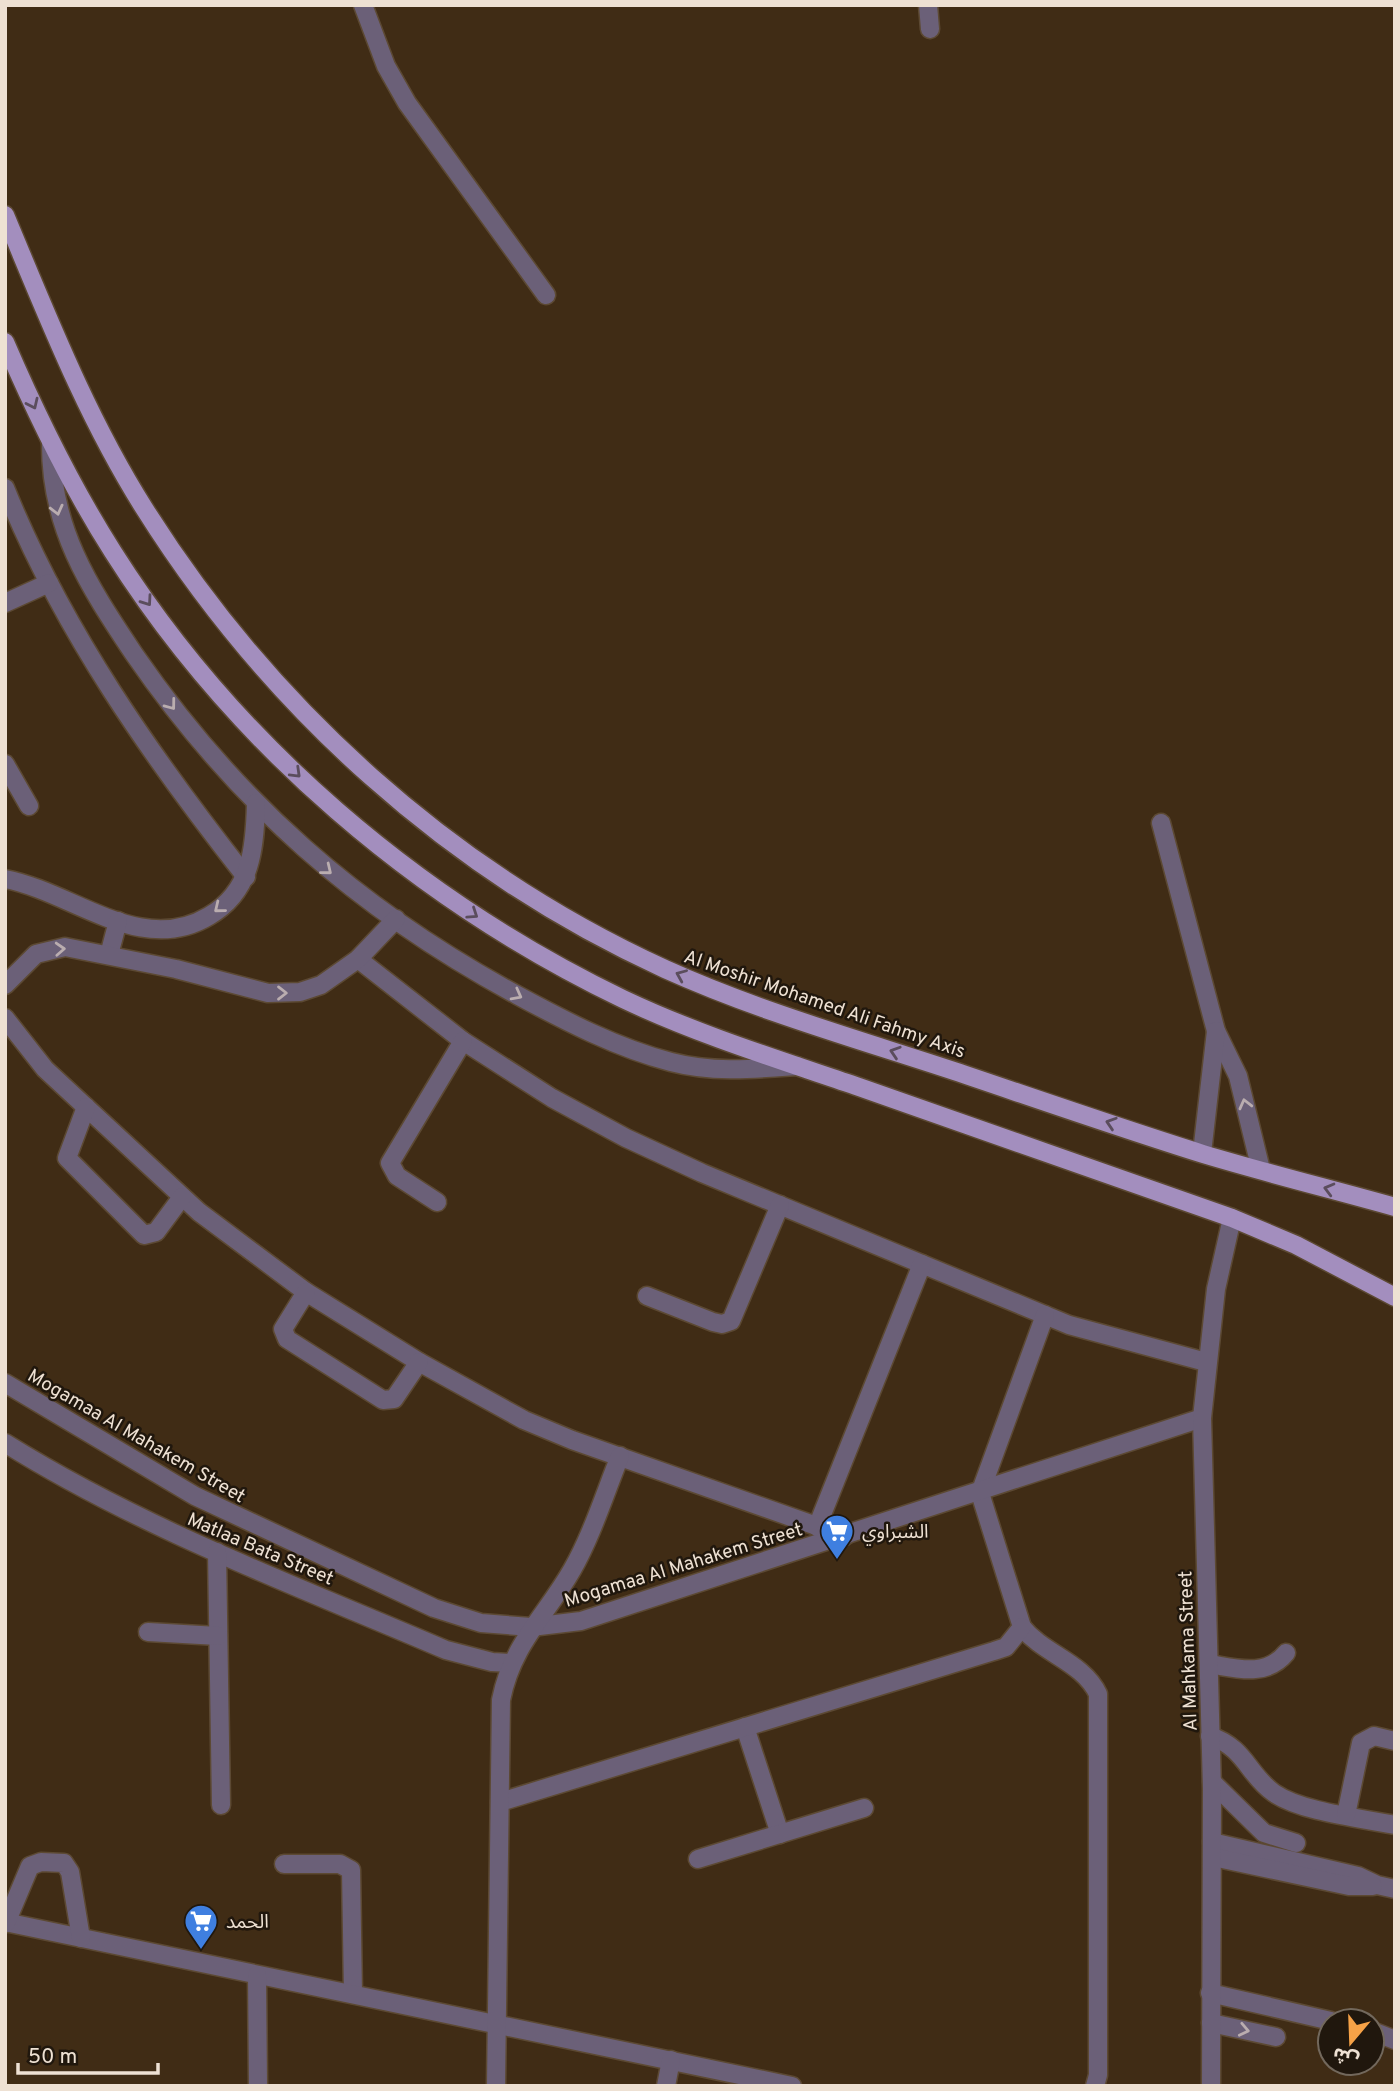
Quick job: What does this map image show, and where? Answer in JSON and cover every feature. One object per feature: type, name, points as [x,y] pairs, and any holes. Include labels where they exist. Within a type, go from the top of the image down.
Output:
[{"type":"main road","name":"Al Moshir Mohamed Ali Fahmy Axis","points":[[5,215],[82,397],[143,507],[215,610],[294,702],[335,744],[423,821],[518,889],[616,945],[667,970],[772,1010],[1202,1153],[1395,1206]]},
{"type":"main road","points":[[5,342],[51,442],[113,552],[168,631],[229,705],[340,814],[434,888],[577,976],[674,1022],[1232,1218],[1296,1245],[1395,1297]]},
{"type":"street","points":[[363,5],[386,66],[407,103],[546,295]]},
{"type":"street","points":[[928,5],[930,29]]},
{"type":"street","points":[[51,442],[54,497],[60,524],[77,562],[127,643],[218,763],[312,858],[450,956],[534,1004],[647,1055],[674,1063],[729,1070],[797,1066]]},
{"type":"street","points":[[5,488],[49,583],[90,659],[136,733],[246,877]]},
{"type":"street","points":[[5,603],[49,583]]},
{"type":"street","points":[[5,764],[29,806]]},
{"type":"street","points":[[5,879],[51,893],[118,921],[151,931],[186,927],[216,912],[233,896],[246,877],[256,841],[256,803]]},
{"type":"street","points":[[1161,823],[1216,1031],[1238,1076],[1261,1170]]},
{"type":"street","points":[[5,985],[28,960],[45,950],[65,947],[268,993],[287,994],[321,985],[358,959],[396,919]]},
{"type":"street","points":[[109,955],[118,921]]},
{"type":"street","points":[[358,959],[463,1041],[552,1098],[626,1138],[1045,1315],[1094,1333],[1206,1362]]},
{"type":"street","points":[[5,1018],[28,1051],[182,1197],[306,1292],[419,1362],[524,1420],[693,1485],[845,1536]]},
{"type":"street","points":[[1202,1153],[1216,1031]]},
{"type":"street","points":[[437,1202],[397,1176],[390,1163],[463,1041]]},
{"type":"street","points":[[86,1107],[67,1158],[139,1231],[144,1235],[156,1232],[182,1197]]},
{"type":"street","points":[[647,1296],[713,1322],[722,1324],[731,1321],[780,1205]]},
{"type":"street","name":"Al Mahkama Street","points":[[1211,2086],[1212,1782],[1202,1418],[1216,1289],[1232,1218]]},
{"type":"street","points":[[817,1527],[922,1264]]},
{"type":"street","points":[[306,1292],[284,1329],[287,1339],[383,1400],[394,1399],[419,1362]]},
{"type":"street","points":[[1045,1315],[981,1493],[1022,1627],[1031,1639],[1092,1680],[1098,1694],[1098,2061],[1095,2086]]},
{"type":"street","name":"Mogamaa Al Mahakem Street","points":[[5,1383],[174,1484],[292,1544],[434,1608],[481,1623],[531,1627],[581,1621],[981,1493],[1202,1418]]},
{"type":"street","name":"Matlaa Bata Street","points":[[5,1443],[102,1499],[217,1552],[446,1650],[492,1662],[511,1663]]},
{"type":"street","points":[[501,2085],[496,2024],[500,1700],[511,1663],[531,1627],[554,1599],[574,1567],[620,1456]]},
{"type":"street","points":[[217,1552],[221,1805]]},
{"type":"street","points":[[500,1802],[1006,1647],[1022,1627]]},
{"type":"street","points":[[148,1632],[218,1636]]},
{"type":"street","points":[[1209,1664],[1260,1670],[1276,1663],[1286,1653]]},
{"type":"street","points":[[745,1727],[780,1834]]},
{"type":"street","points":[[1210,1736],[1240,1752],[1260,1780],[1276,1794],[1294,1802],[1395,1825]]},
{"type":"street","points":[[1346,1815],[1361,1743],[1374,1736],[1395,1741]]},
{"type":"street","points":[[1212,1782],[1264,1833],[1296,1843]]},
{"type":"street","points":[[698,1859],[864,1808]]},
{"type":"street","points":[[1212,1849],[1349,1886],[1377,1885],[1395,1889]]},
{"type":"street","points":[[80,1938],[70,1872],[64,1863],[41,1862],[30,1866],[6,1923],[792,2086]]},
{"type":"street","points":[[284,1864],[340,1864],[351,1870],[353,1994]]},
{"type":"street","points":[[257,1975],[258,2086]]},
{"type":"street","points":[[1210,1998],[1316,2018]]},
{"type":"street","points":[[1210,1998],[1316,2028]]},
{"type":"street","points":[[1211,2023],[1276,2037]]},
{"type":"street","points":[[666,2086],[671,2060]]},
{"type":"place","name":"الشبراوي","points":[[837,1561]]},
{"type":"place","name":"الحمد","points":[[201,1951]]}]
